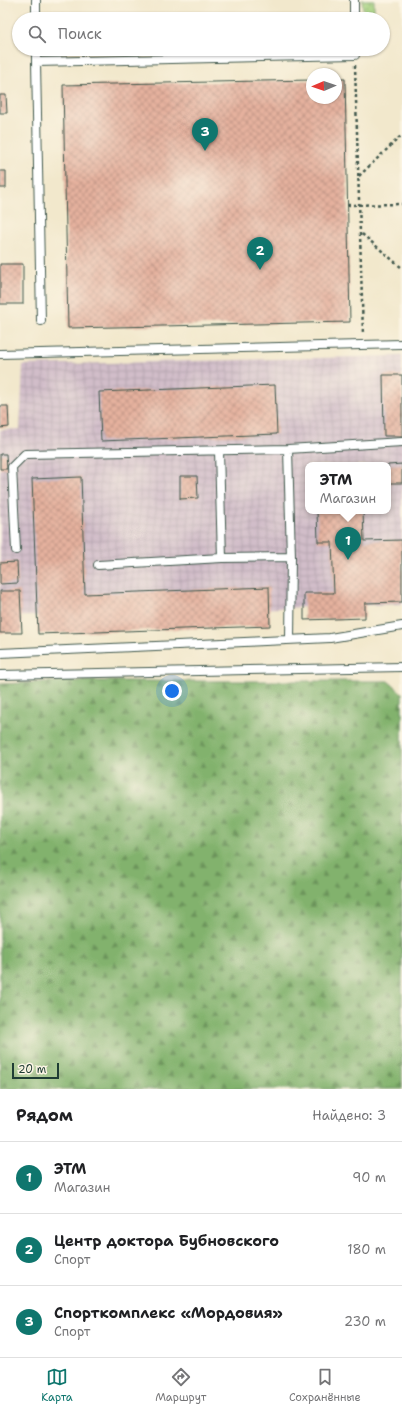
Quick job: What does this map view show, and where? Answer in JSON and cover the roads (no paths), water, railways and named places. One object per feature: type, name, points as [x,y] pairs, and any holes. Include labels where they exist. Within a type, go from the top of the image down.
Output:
[{"type":"lane","points":[[36,0],[36,12]]},
{"type":"lane","points":[[354,0],[354,12]]},
{"type":"lane","points":[[36,56],[41,321]]},
{"type":"lane","points":[[36,62],[227,56]]},
{"type":"lane","points":[[0,354],[402,344]]},
{"type":"lane","points":[[16,550],[12,467],[25,454],[288,449],[402,442]]},
{"type":"lane","points":[[288,449],[291,557],[290,640]]},
{"type":"lane","points":[[219,451],[222,558]]},
{"type":"lane","points":[[98,565],[222,558],[291,557]]},
{"type":"lane","points":[[0,653],[330,638],[402,626]]},
{"type":"lane","points":[[0,675],[402,667]]},
{"type":"place","name":"Спорткомплекс «Мордовия»","points":[[205,151]]},
{"type":"place","name":"Центр доктора Бубновского","points":[[260,270]]},
{"type":"place","name":"ЭТМ","points":[[348,560]]}]
